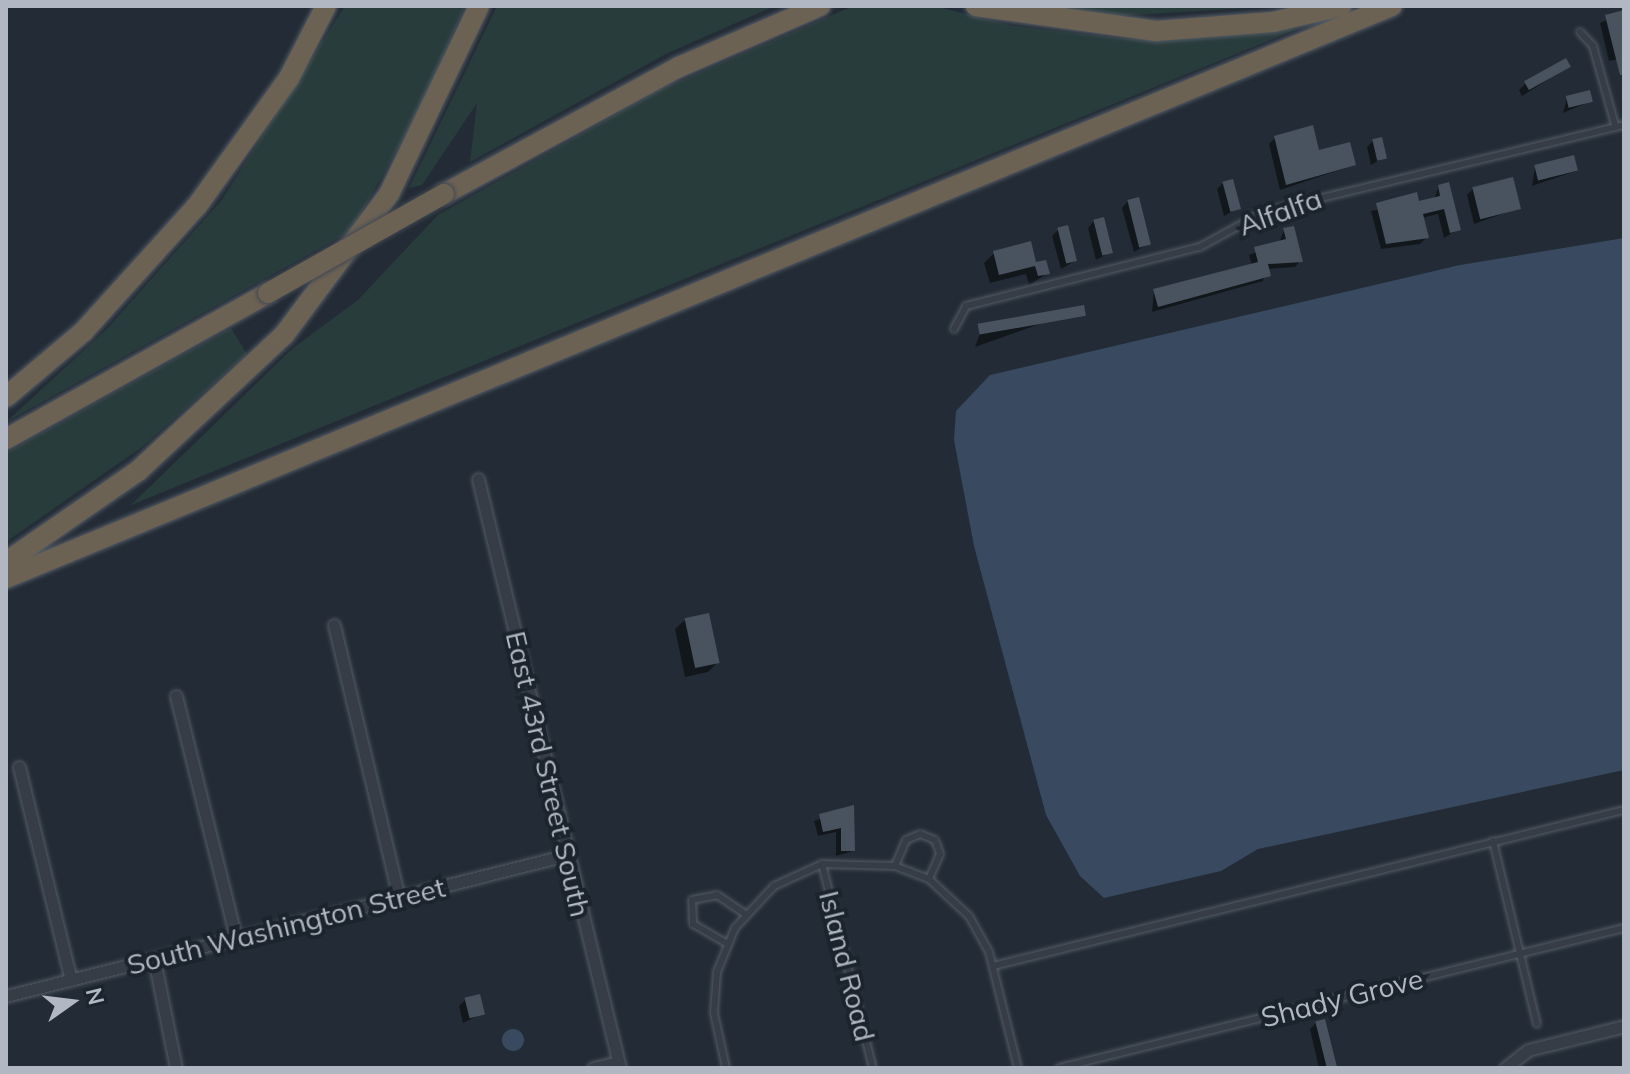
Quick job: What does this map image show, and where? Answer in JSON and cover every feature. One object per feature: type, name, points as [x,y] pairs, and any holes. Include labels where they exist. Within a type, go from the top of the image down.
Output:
[{"type":"highway","points":[[6,397],[83,332],[197,206],[289,78],[326,6]]},
{"type":"highway","points":[[6,562],[138,471],[284,335],[389,194],[479,6]]},
{"type":"highway","points":[[6,439],[444,194],[679,67],[820,6]]},
{"type":"highway","points":[[976,6],[1156,31],[1273,22],[1341,6]]},
{"type":"highway","points":[[6,578],[1392,6]]},
{"type":"street","name":"East 43rd Street South","points":[[478,479],[619,1065]]},
{"type":"street","points":[[334,625],[399,897]]},
{"type":"street","points":[[176,696],[236,938]]},
{"type":"street","points":[[19,767],[71,980]]},
{"type":"street","name":"South Washington Street","points":[[6,996],[567,855]]},
{"type":"street","points":[[154,959],[176,1068]]},
{"type":"street","points":[[1507,1064],[1624,1026]]},
{"type":"street","points":[[593,1068],[619,1065]]},
{"type":"lane","points":[[1580,32],[1593,46],[1615,125]]},
{"type":"lane","name":"Alfalfa","points":[[954,329],[966,306],[1200,247],[1264,212],[1624,125]]},
{"type":"lane","points":[[993,966],[1624,810]]},
{"type":"lane","points":[[895,866],[906,840],[929,836],[940,854],[929,879]]},
{"type":"lane","points":[[1493,841],[1537,1024]]},
{"type":"lane","points":[[726,1068],[714,1002],[726,943],[745,914],[785,879],[822,864],[895,866],[929,879],[969,916],[993,966],[1018,1068]]},
{"type":"lane","name":"Island Road","points":[[822,864],[873,1068]]},
{"type":"lane","points":[[726,943],[693,924],[692,900],[717,895],[745,914]]},
{"type":"lane","name":"Shady Grove","points":[[1059,1068],[1624,928]]},
{"type":"shaded area","points":[[345,6],[465,6],[419,111],[351,231],[6,422],[105,331],[221,201]]},
{"type":"shaded area","points":[[497,6],[775,6],[666,54],[470,162],[477,103],[422,185],[409,188]]},
{"type":"shaded area","points":[[853,6],[934,6],[1013,26],[1126,39],[1297,29],[131,505],[293,348],[358,300],[438,215],[659,90]]},
{"type":"shaded area","points":[[1037,6],[1281,6],[1116,16]]},
{"type":"shaded area","points":[[231,328],[247,354],[142,447],[6,542],[6,453]]},
{"type":"water","points":[[1624,238],[1624,770],[1258,849],[1221,871],[1104,898],[1080,876],[1046,815],[974,546],[954,440],[956,411],[990,375],[1460,265]]},
{"type":"water","points":[[513,1029],[521,1032],[524,1040],[521,1048],[513,1051],[505,1048],[502,1040],[505,1032]]},
{"type":"building","points":[[1624,10],[1624,75],[1620,75],[1605,15]]},
{"type":"building","points":[[1566,58],[1571,67],[1529,90],[1524,81]]},
{"type":"building","points":[[1590,90],[1593,102],[1569,108],[1566,96]]},
{"type":"building","points":[[1313,125],[1319,150],[1350,142],[1356,165],[1286,185],[1274,136]]},
{"type":"building","points":[[1382,137],[1387,158],[1377,161],[1372,139]]},
{"type":"building","points":[[1574,155],[1578,171],[1538,180],[1534,165]]},
{"type":"building","points":[[1513,177],[1521,209],[1480,219],[1472,187]]},
{"type":"building","points":[[1233,179],[1241,209],[1230,212],[1222,182]]},
{"type":"building","points":[[1449,182],[1461,230],[1450,233],[1444,209],[1423,214],[1429,238],[1386,244],[1376,203],[1417,192],[1419,201],[1440,196],[1438,185]]},
{"type":"building","points":[[1139,197],[1151,245],[1139,247],[1127,200]]},
{"type":"building","points":[[1104,217],[1113,253],[1102,256],[1093,220]]},
{"type":"building","points":[[1068,225],[1077,261],[1066,264],[1057,228]]},
{"type":"building","points":[[1294,226],[1303,262],[1268,264],[1271,276],[1158,307],[1153,289],[1258,262],[1254,247],[1286,239],[1283,228]]},
{"type":"building","points":[[1031,241],[1036,262],[1046,260],[1050,274],[1038,276],[1035,266],[999,275],[993,251]]},
{"type":"building","points":[[1084,305],[1086,316],[980,335],[978,324]]},
{"type":"building","points":[[709,613],[720,663],[695,668],[685,618]]},
{"type":"building","points":[[854,805],[855,851],[841,851],[841,828],[823,832],[819,814]]},
{"type":"building","points":[[480,994],[485,1014],[470,1018],[464,998]]},
{"type":"building","points":[[1325,1019],[1337,1068],[1327,1068],[1315,1021]]}]
